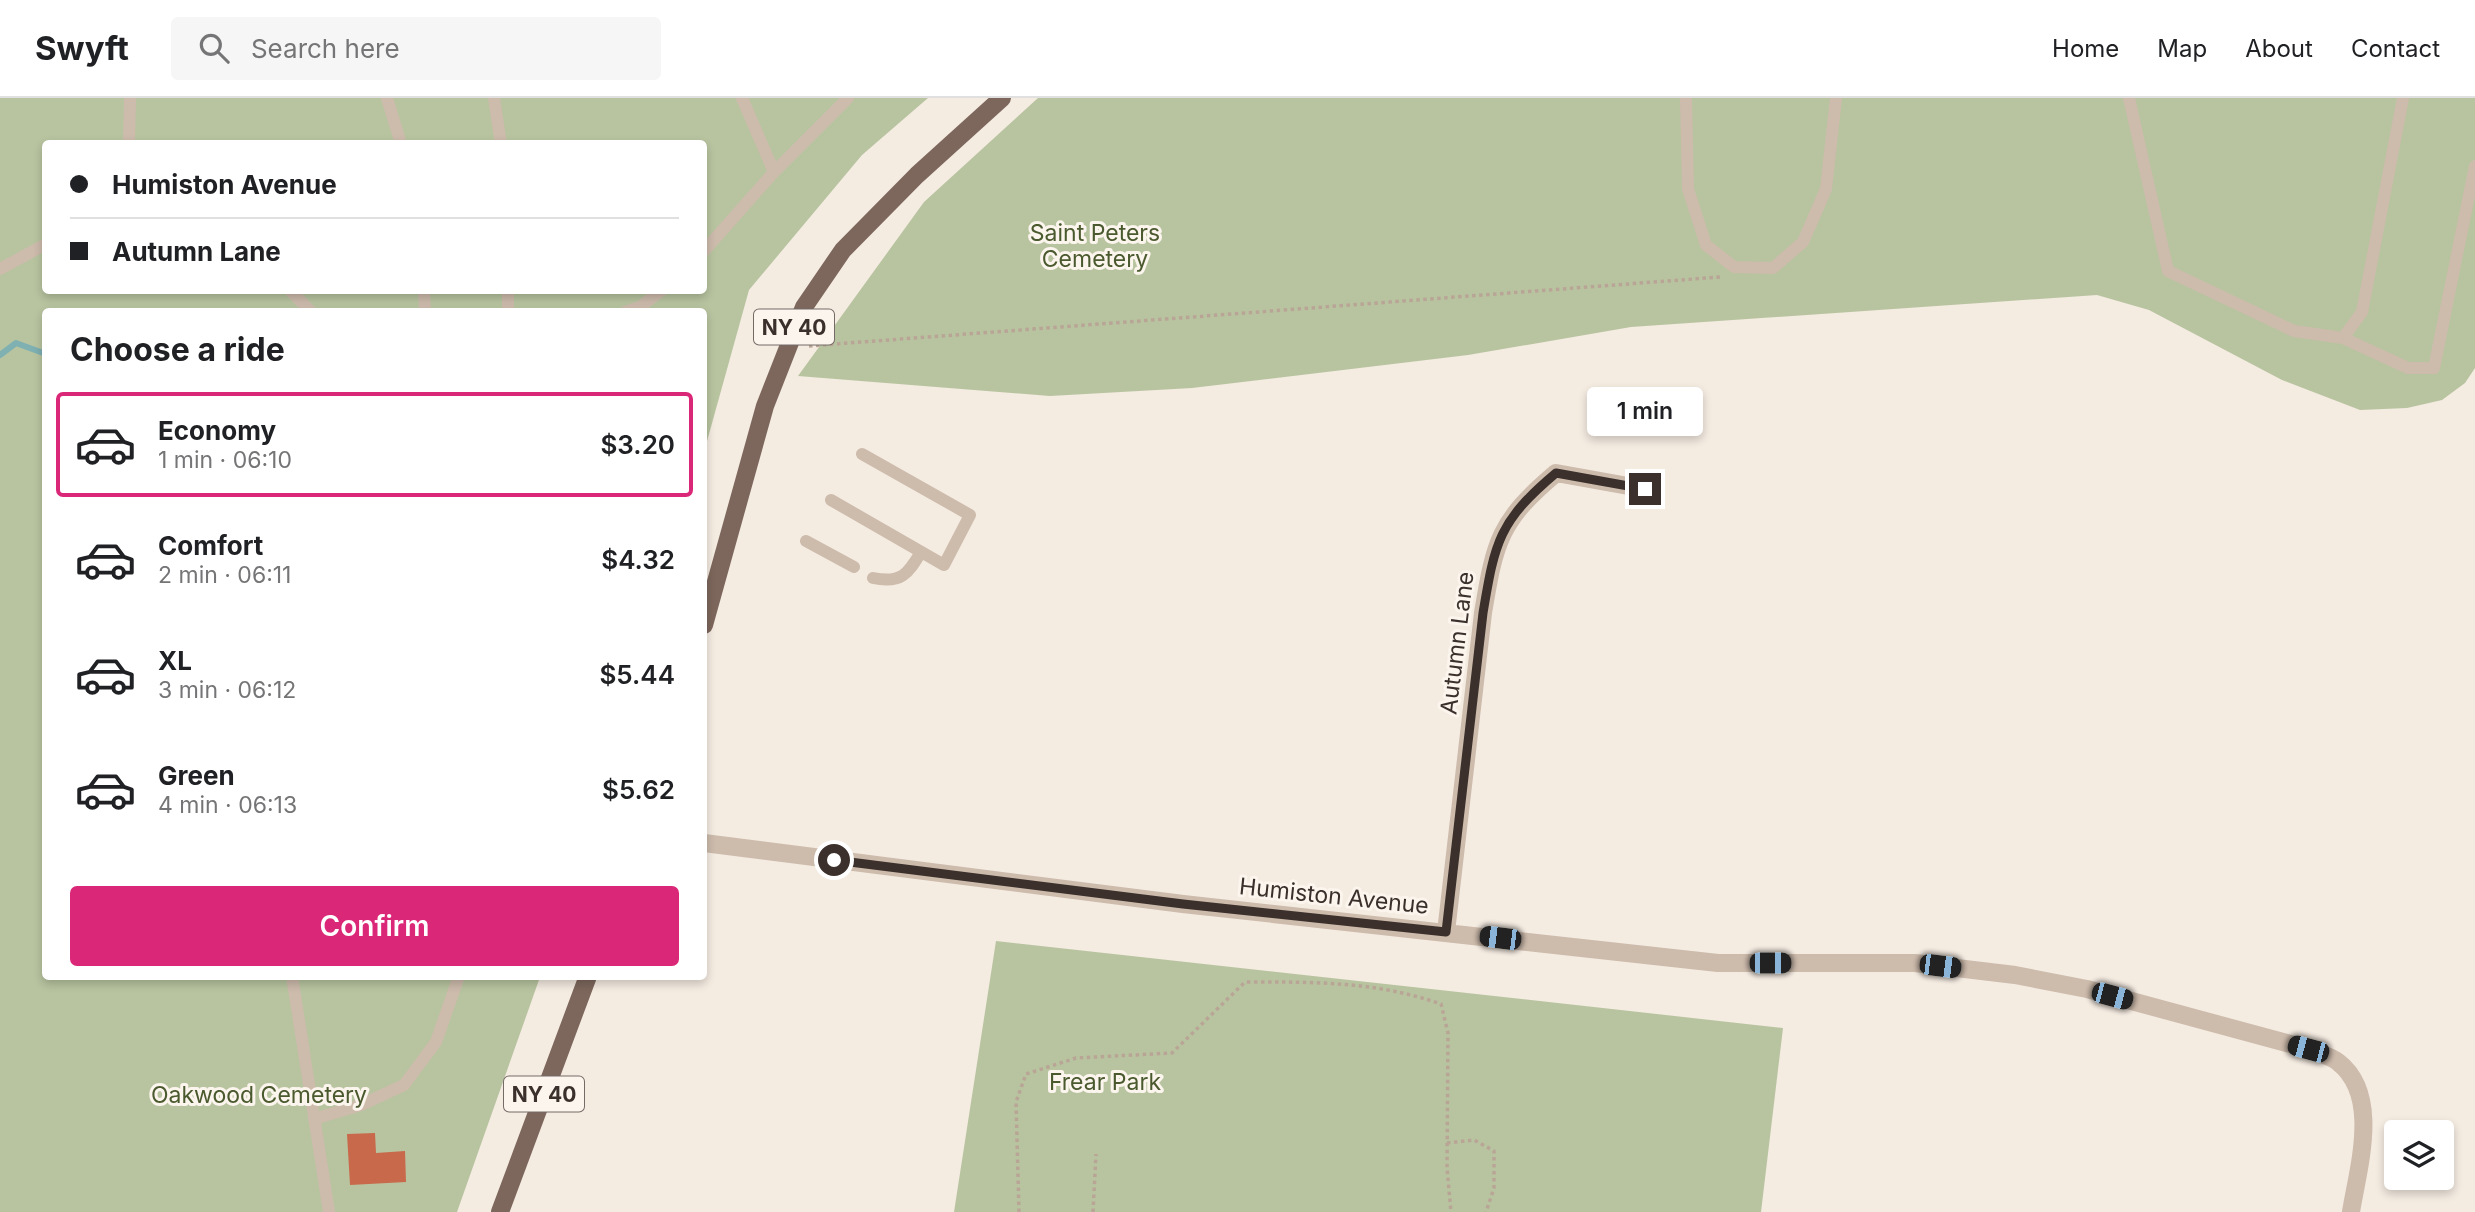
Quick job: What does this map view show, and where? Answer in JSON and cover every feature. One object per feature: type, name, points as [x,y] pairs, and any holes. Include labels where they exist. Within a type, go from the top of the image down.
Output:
[{"type":"main road","name":"NY 40","points":[[707,614],[765,406],[804,307],[843,250],[917,175],[1002,98]]},
{"type":"main road","name":"NY 40","points":[[500,1212],[586,980]]},
{"type":"street","name":"Autumn Lane","points":[[1446,932],[1483,613],[1501,532],[1524,500],[1556,473],[1645,489]]},
{"type":"street","name":"Humiston Avenue","points":[[707,843],[1183,904],[1718,963],[1915,963],[2015,975],[2087,989],[2308,1049],[2338,1062],[2357,1085],[2363,1113],[2351,1212]]},
{"type":"lane","points":[[129,140],[130,98]]},
{"type":"lane","points":[[387,98],[400,140]]},
{"type":"lane","points":[[494,98],[500,140]]},
{"type":"lane","points":[[742,98],[774,172]]},
{"type":"lane","points":[[707,248],[774,172],[848,98]]},
{"type":"lane","points":[[1686,98],[1688,190],[1706,244],[1734,267],[1773,268],[1803,242],[1826,190],[1836,98]]},
{"type":"lane","points":[[2129,98],[2168,271],[2294,331],[2343,338],[2408,368],[2434,368],[2475,166]]},
{"type":"lane","points":[[2343,338],[2362,312],[2403,98]]},
{"type":"lane","points":[[0,269],[42,246]]},
{"type":"lane","points":[[294,294],[308,308]]},
{"type":"lane","points":[[637,308],[657,294]]},
{"type":"lane","points":[[831,500],[944,565],[970,515],[862,454]]},
{"type":"lane","points":[[806,541],[853,567]]},
{"type":"lane","points":[[873,578],[889,582],[908,573],[921,552]]},
{"type":"lane","points":[[293,980],[329,1212]]},
{"type":"lane","points":[[314,1119],[361,1105],[404,1085],[436,1041],[458,980]]},
{"type":"path","points":[[786,348],[1733,276],[1734,267]]},
{"type":"path","points":[[1019,1212],[1016,1102],[1026,1074],[1076,1058],[1172,1053],[1245,982],[1338,982],[1405,992],[1441,1004],[1448,1033],[1447,1143],[1451,1212]]},
{"type":"path","points":[[1447,1143],[1474,1140],[1493,1151],[1493,1188],[1486,1212]]},
{"type":"path","points":[[1093,1212],[1096,1154]]},
{"type":"green space","name":"Oakwood Cemetery","points":[[0,98],[928,98],[862,155],[749,290],[707,441],[707,308],[42,308],[42,980],[539,980],[457,1212],[0,1212]]},
{"type":"green space","name":"Saint Peters Cemetery","points":[[1038,98],[2475,98],[2475,368],[2465,383],[2442,400],[2407,408],[2360,410],[2282,380],[2149,310],[2097,295],[1631,327],[1468,355],[1192,388],[1050,396],[798,376],[924,202]]},
{"type":"green space","name":"Frear Park","points":[[996,941],[1783,1028],[1761,1212],[954,1212]]},
{"type":"building","points":[[375,1133],[376,1153],[405,1151],[406,1182],[350,1185],[347,1134]]},
{"type":"waterway","points":[[0,355],[16,343],[42,353]]},
{"type":"route","points":[[834,860],[1183,904],[1446,932],[1483,613],[1501,532],[1524,500],[1556,473],[1645,489]]}]
